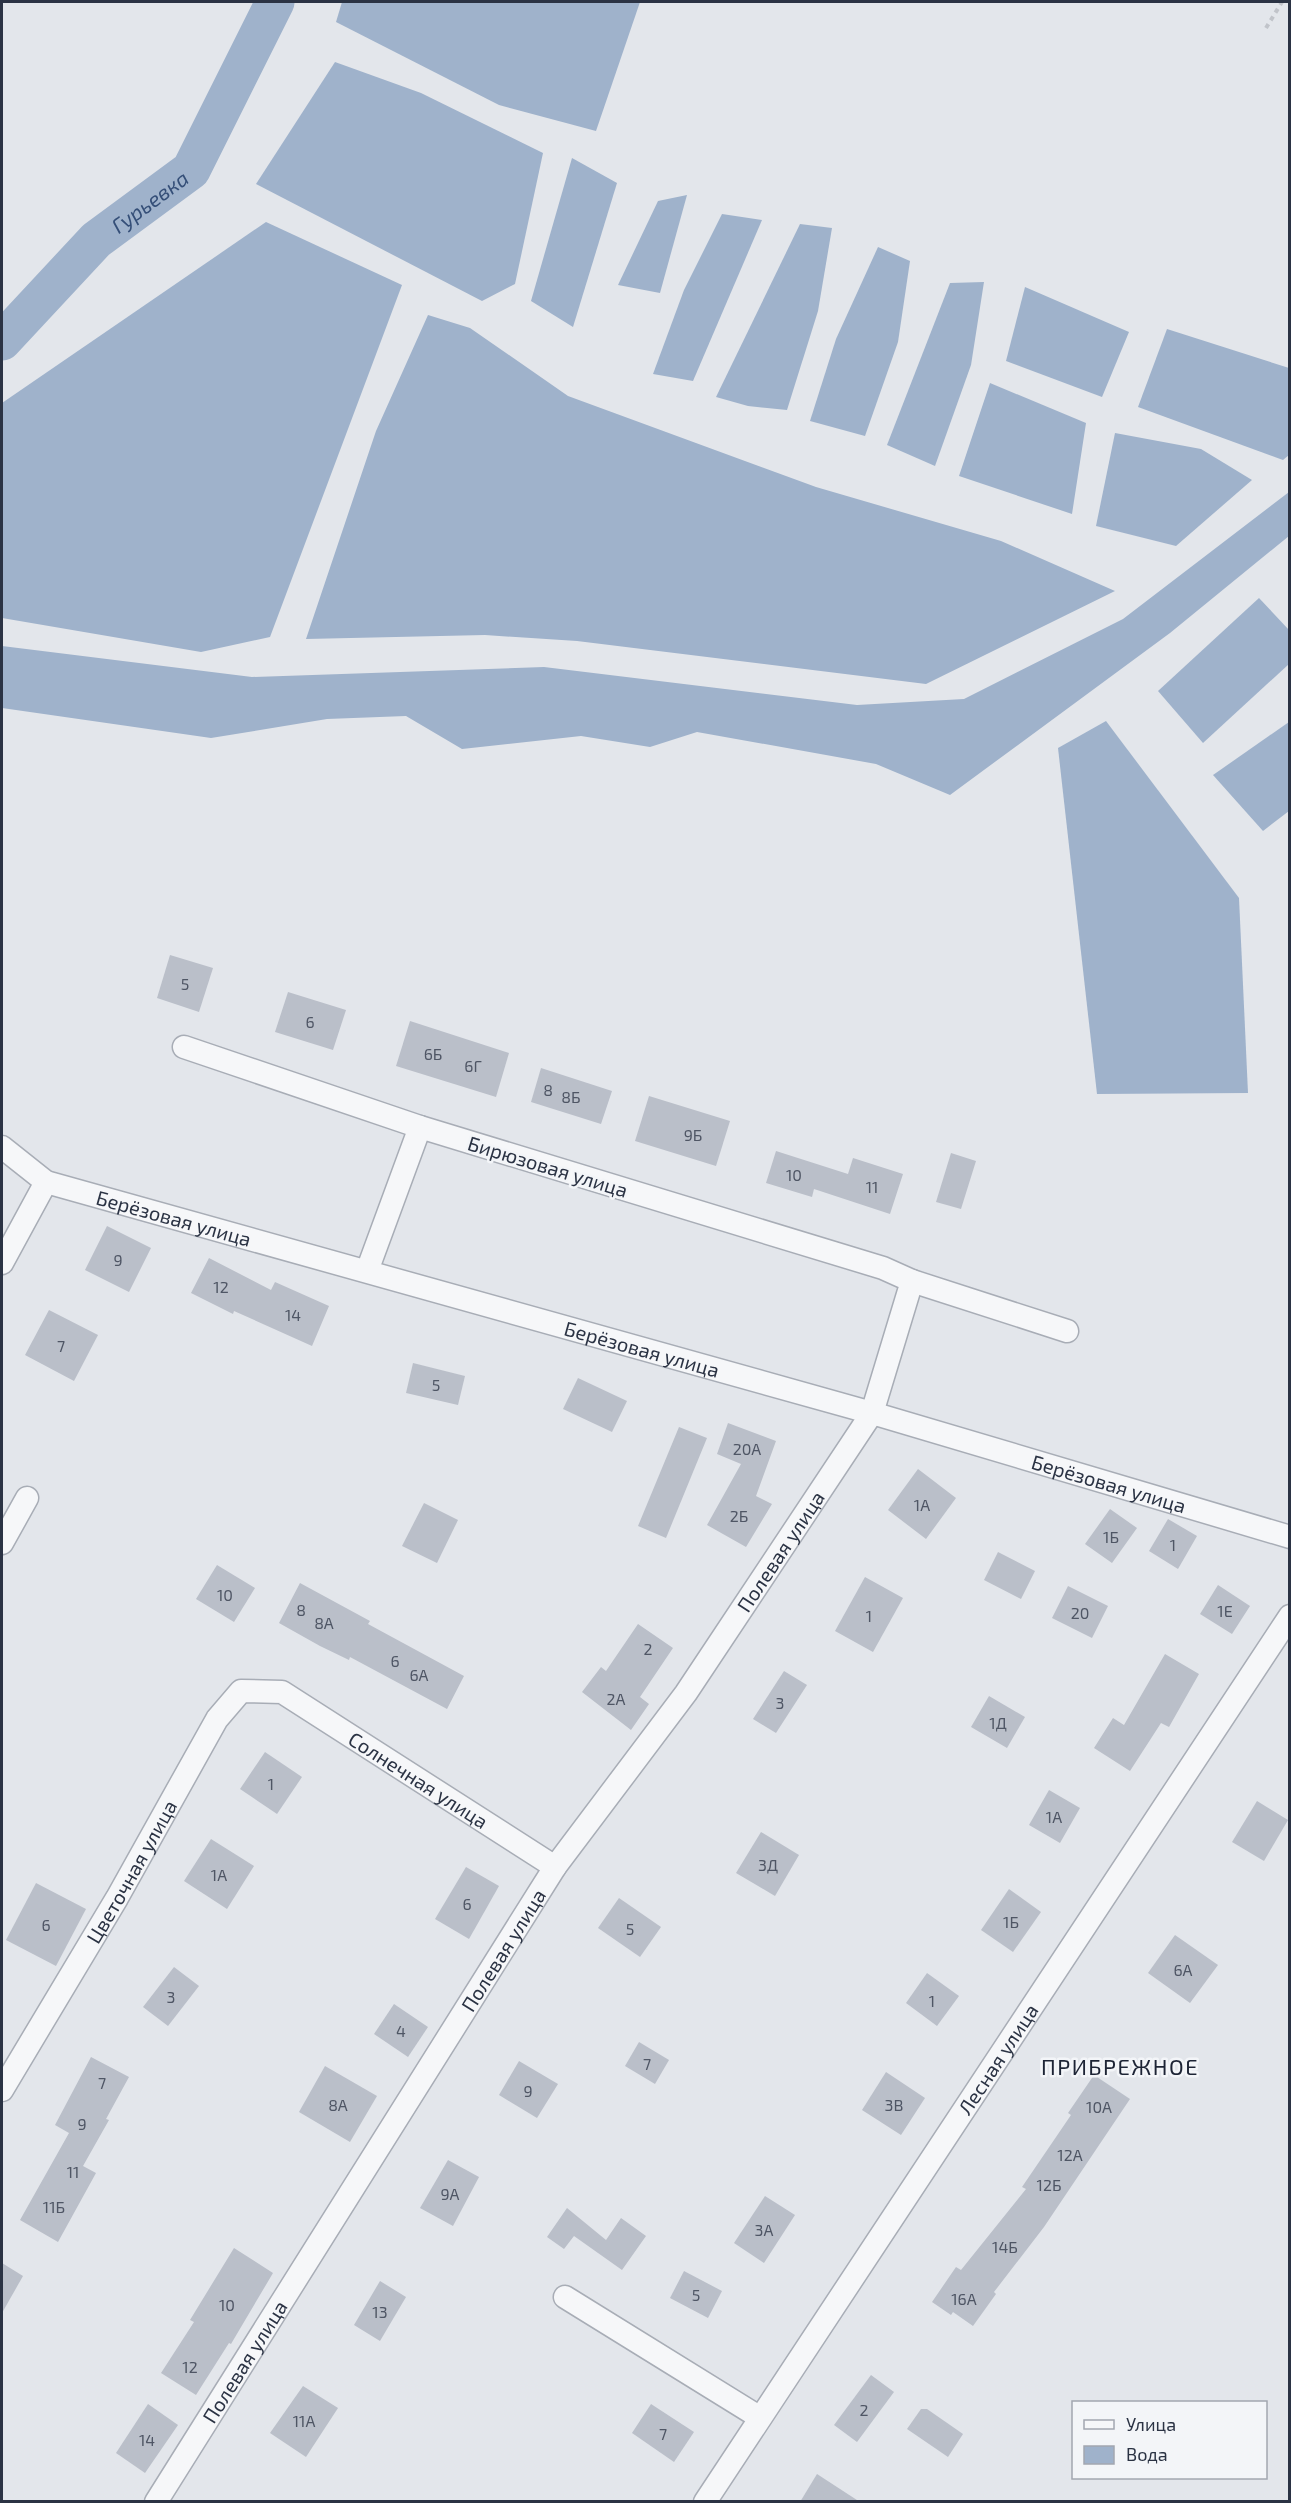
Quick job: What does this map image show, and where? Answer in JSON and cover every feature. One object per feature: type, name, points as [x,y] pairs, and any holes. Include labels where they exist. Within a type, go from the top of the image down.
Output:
[{"type":"street","name":"Бирюзовая улица","points":[[184,1047],[420,1127],[883,1268],[912,1281],[1067,1330]]},
{"type":"street","points":[[367,1272],[420,1127]]},
{"type":"street","name":"Берёзовая улица","points":[[2,1147],[46,1182],[872,1413],[1290,1537]]},
{"type":"street","points":[[2,1263],[46,1182]]},
{"type":"street","points":[[872,1413],[912,1281]]},
{"type":"street","name":"Полевая улица","points":[[156,2502],[555,1867],[686,1693],[872,1413]]},
{"type":"street","points":[[2,1543],[27,1498]]},
{"type":"street","name":"Лесная улица","points":[[705,2502],[1290,1616]]},
{"type":"street","name":"Цветочная улица","points":[[2,2090],[117,1898],[218,1719],[241,1691],[282,1692]]},
{"type":"street","name":"Солнечная улица","points":[[282,1692],[555,1867]]},
{"type":"street","points":[[565,2297],[759,2417]]},
{"type":"path","points":[[1266,28],[1282,2]]},
{"type":"water","points":[[342,2],[640,2],[596,131],[499,105],[336,22]]},
{"type":"water","points":[[335,62],[421,93],[543,153],[515,284],[482,301],[256,184]]},
{"type":"water","points":[[572,158],[617,183],[573,327],[531,301]]},
{"type":"water","points":[[687,195],[660,293],[618,285],[658,201]]},
{"type":"water","points":[[722,214],[762,220],[693,381],[653,374],[684,290]]},
{"type":"water","points":[[266,222],[402,285],[270,637],[201,652],[2,618],[2,403]]},
{"type":"water","points":[[800,224],[832,228],[818,311],[787,410],[748,406],[716,397]]},
{"type":"water","points":[[878,247],[910,261],[898,342],[865,436],[810,421],[836,339]]},
{"type":"water","points":[[984,282],[971,365],[935,466],[887,445],[950,283]]},
{"type":"water","points":[[1025,287],[1129,332],[1102,397],[1006,361]]},
{"type":"water","points":[[428,315],[470,328],[568,396],[816,487],[1001,541],[1115,591],[926,684],[577,641],[485,635],[306,639],[376,431]]},
{"type":"water","points":[[1167,329],[1289,368],[1289,455],[1283,460],[1138,407]]},
{"type":"water","points":[[990,383],[1086,423],[1072,514],[959,476]]},
{"type":"water","points":[[1115,433],[1201,449],[1252,480],[1176,546],[1096,526]]},
{"type":"water","points":[[1289,492],[1289,536],[1170,633],[950,795],[876,764],[697,732],[650,747],[581,736],[462,749],[406,716],[327,719],[211,738],[2,708],[2,646],[252,677],[544,667],[857,705],[964,699],[1123,619]]},
{"type":"water","points":[[1259,598],[1289,630],[1289,664],[1203,743],[1158,691]]},
{"type":"water","points":[[1106,721],[1239,898],[1248,1093],[1097,1094],[1058,748]]},
{"type":"water","points":[[1289,722],[1289,811],[1263,831],[1213,775]]},
{"type":"building","points":[[170,955],[213,968],[199,1012],[157,998]]},
{"type":"building","points":[[288,992],[346,1010],[333,1050],[275,1032]]},
{"type":"building","points":[[410,1021],[509,1053],[496,1097],[396,1066]]},
{"type":"building","points":[[541,1068],[612,1091],[601,1124],[531,1102]]},
{"type":"building","points":[[649,1096],[730,1121],[716,1166],[635,1141]]},
{"type":"building","points":[[776,1151],[848,1174],[853,1158],[903,1174],[890,1214],[814,1189],[812,1197],[766,1183]]},
{"type":"building","points":[[951,1153],[976,1161],[961,1209],[936,1202]]},
{"type":"building","points":[[107,1226],[151,1248],[129,1292],[85,1270]]},
{"type":"building","points":[[209,1258],[271,1290],[275,1282],[329,1306],[312,1346],[234,1311],[233,1314],[191,1293]]},
{"type":"building","points":[[49,1310],[98,1335],[74,1381],[25,1355]]},
{"type":"building","points":[[413,1363],[465,1376],[458,1405],[406,1393]]},
{"type":"building","points":[[578,1378],[627,1401],[612,1432],[563,1409]]},
{"type":"building","points":[[728,1423],[776,1441],[756,1496],[772,1504],[746,1547],[707,1525],[741,1464],[717,1454]]},
{"type":"building","points":[[679,1427],[707,1438],[666,1538],[638,1526]]},
{"type":"building","points":[[918,1469],[956,1498],[926,1539],[888,1510]]},
{"type":"building","points":[[424,1503],[458,1520],[437,1563],[402,1546]]},
{"type":"building","points":[[1110,1509],[1137,1528],[1112,1563],[1085,1544]]},
{"type":"building","points":[[1168,1519],[1197,1536],[1178,1569],[1149,1551]]},
{"type":"building","points":[[998,1552],[1035,1571],[1021,1599],[984,1580]]},
{"type":"building","points":[[217,1565],[255,1588],[234,1622],[196,1599]]},
{"type":"building","points":[[865,1577],[903,1598],[873,1652],[835,1631]]},
{"type":"building","points":[[300,1583],[370,1621],[368,1624],[464,1676],[447,1709],[350,1657],[349,1660],[279,1623]]},
{"type":"building","points":[[1218,1585],[1250,1606],[1232,1634],[1200,1614]]},
{"type":"building","points":[[1068,1586],[1108,1606],[1092,1638],[1052,1618]]},
{"type":"building","points":[[638,1624],[673,1648],[640,1697],[649,1704],[631,1730],[582,1692],[601,1667],[606,1671]]},
{"type":"building","points":[[1165,1654],[1199,1674],[1169,1727],[1161,1723],[1130,1771],[1094,1748],[1113,1718],[1124,1725]]},
{"type":"building","points":[[784,1671],[807,1685],[776,1733],[753,1719]]},
{"type":"building","points":[[989,1696],[1025,1717],[1007,1748],[971,1727]]},
{"type":"building","points":[[265,1752],[302,1777],[277,1814],[240,1789]]},
{"type":"building","points":[[1049,1790],[1080,1808],[1060,1843],[1029,1825]]},
{"type":"building","points":[[1257,1801],[1288,1820],[1264,1861],[1232,1842]]},
{"type":"building","points":[[761,1832],[799,1855],[775,1896],[736,1873]]},
{"type":"building","points":[[211,1839],[254,1866],[227,1909],[184,1881]]},
{"type":"building","points":[[466,1867],[499,1886],[469,1939],[435,1919]]},
{"type":"building","points":[[36,1883],[86,1909],[56,1966],[6,1940]]},
{"type":"building","points":[[1009,1889],[1041,1912],[1013,1952],[981,1930]]},
{"type":"building","points":[[619,1898],[661,1927],[640,1957],[598,1928]]},
{"type":"building","points":[[1175,1935],[1218,1965],[1190,2003],[1148,1973]]},
{"type":"building","points":[[174,1967],[199,1986],[168,2026],[143,2007]]},
{"type":"building","points":[[927,1973],[959,1996],[937,2026],[906,2003]]},
{"type":"building","points":[[394,2004],[428,2027],[408,2057],[374,2034]]},
{"type":"building","points":[[639,2042],[669,2060],[655,2084],[625,2066]]},
{"type":"building","points":[[91,2057],[129,2077],[106,2119],[109,2120],[83,2166],[96,2173],[58,2242],[20,2220],[69,2133],[55,2125]]},
{"type":"building","points":[[519,2061],[558,2084],[537,2118],[499,2095]]},
{"type":"building","points":[[325,2066],[377,2096],[350,2142],[299,2112]]},
{"type":"building","points":[[886,2072],[925,2098],[901,2135],[862,2110]]},
{"type":"building","points":[[1094,2075],[1130,2099],[1044,2227],[994,2292],[996,2294],[973,2326],[953,2312],[951,2315],[932,2302],[956,2267],[961,2270],[1026,2189],[1022,2187],[1071,2115],[1068,2113]]},
{"type":"building","points":[[448,2160],[479,2177],[453,2226],[420,2208]]},
{"type":"building","points":[[765,2196],[795,2215],[764,2263],[734,2243]]},
{"type":"building","points":[[567,2208],[606,2240],[621,2218],[646,2236],[622,2270],[574,2236],[564,2249],[547,2237]]},
{"type":"building","points":[[234,2248],[273,2273],[231,2344],[229,2343],[196,2395],[161,2373],[194,2322],[190,2320]]},
{"type":"building","points":[[2,2263],[23,2276],[2,2313]]},
{"type":"building","points":[[684,2271],[722,2291],[708,2318],[670,2298]]},
{"type":"building","points":[[380,2281],[406,2297],[380,2341],[354,2325]]},
{"type":"building","points":[[871,2375],[894,2392],[857,2442],[834,2425]]},
{"type":"building","points":[[303,2386],[338,2408],[306,2457],[270,2433]]},
{"type":"building","points":[[148,2404],[178,2425],[145,2473],[116,2453]]},
{"type":"building","points":[[651,2404],[694,2432],[674,2462],[632,2433]]},
{"type":"building","points":[[921,2409],[927,2409],[963,2434],[948,2457],[907,2429]]},
{"type":"building","points":[[817,2474],[860,2502],[800,2502]]},
{"type":"waterway","name":"Гурьевка","points":[[2,341],[96,240],[191,170],[275,2]]},
{"type":"district","name":"ПРИБРЕЖНОЕ","points":[[1120,2066]]}]
